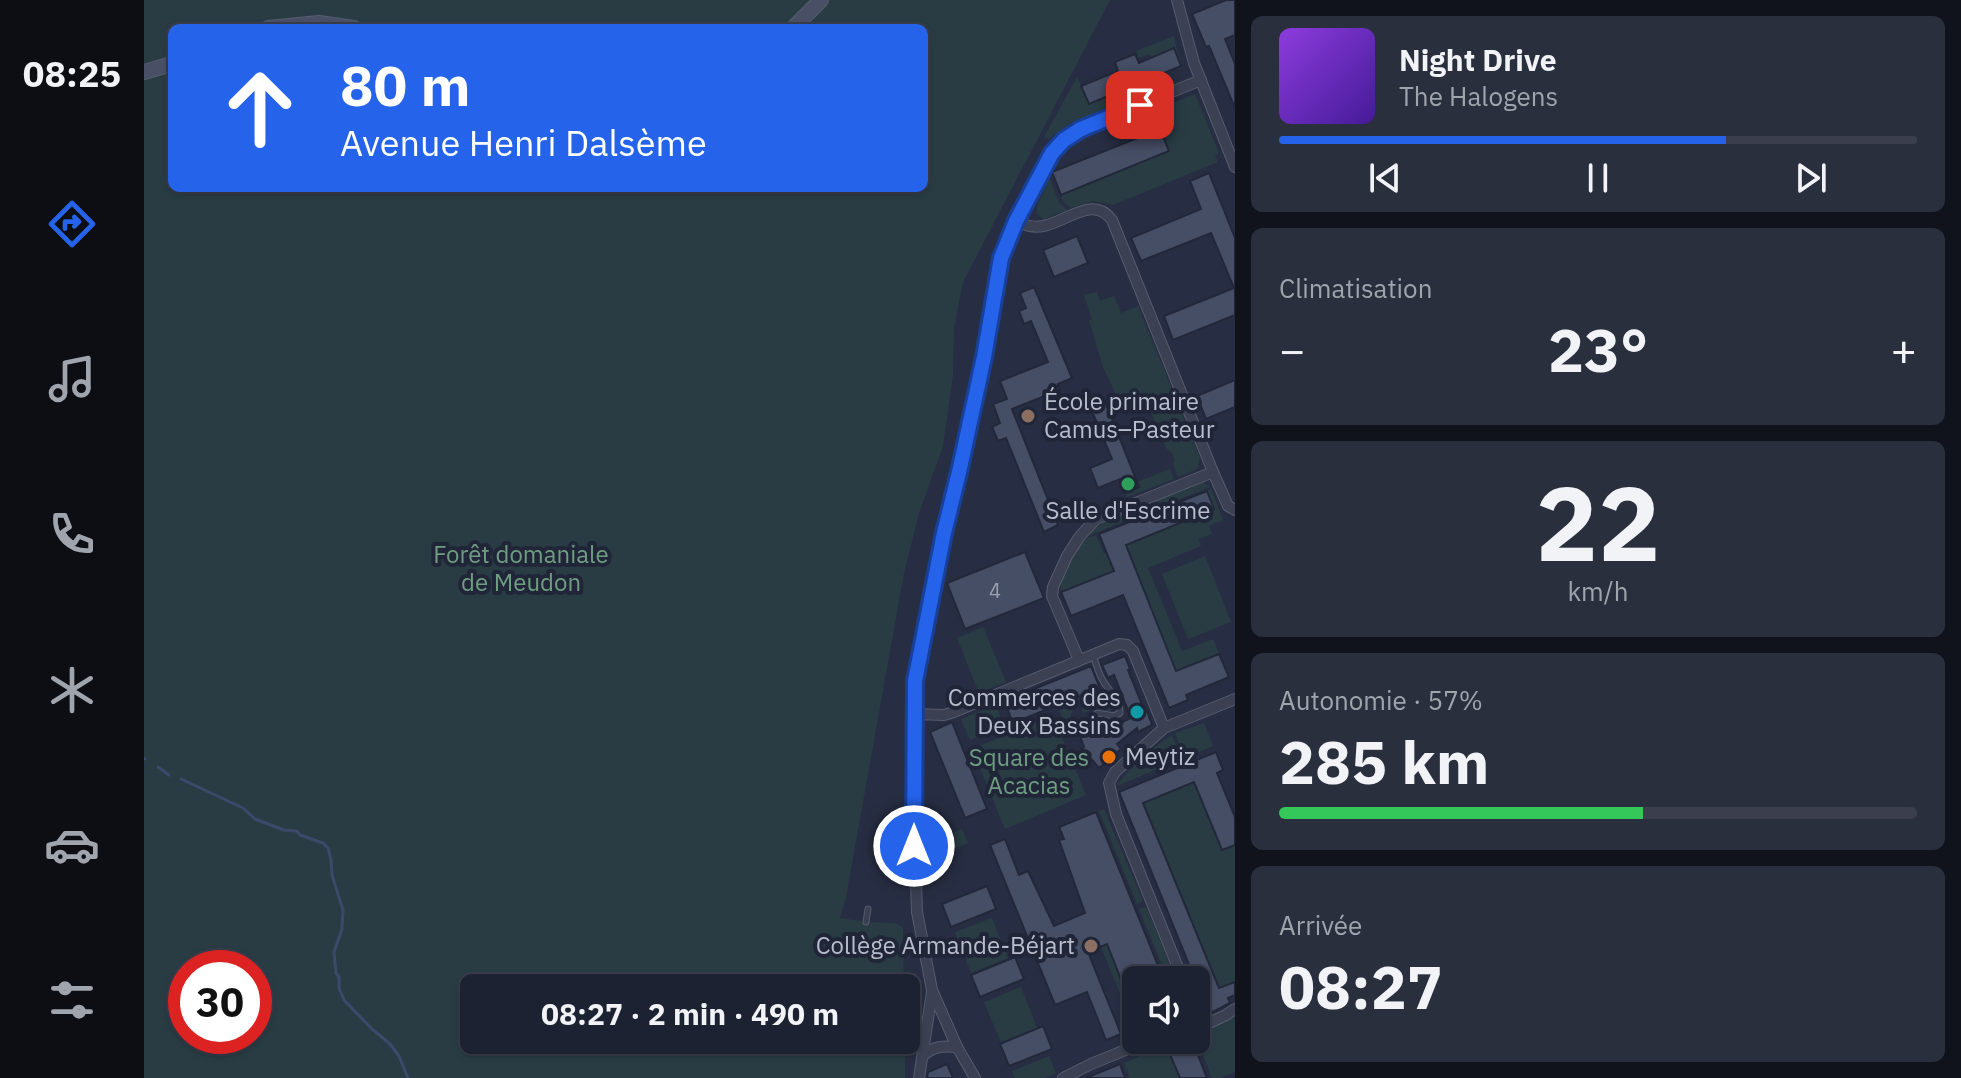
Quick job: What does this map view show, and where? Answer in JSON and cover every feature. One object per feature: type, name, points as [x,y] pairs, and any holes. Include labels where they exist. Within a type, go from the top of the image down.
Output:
[{"type":"main road","points":[[797,24],[821,0]]},
{"type":"main road","points":[[300,24],[327,24]]},
{"type":"main road","points":[[144,72],[168,65]]},
{"type":"street","points":[[1180,1],[1186,36],[1235,167]]},
{"type":"street","points":[[975,1078],[957,1047],[932,990],[917,912],[914,714],[918,666],[981,371],[1001,258],[1016,221],[1050,158],[1064,140],[1081,129],[1201,80]]},
{"type":"street","points":[[1016,221],[1026,226],[1045,226],[1094,208],[1108,214],[1213,472],[1228,506],[1235,510]]},
{"type":"street","points":[[1079,660],[1052,596],[1057,577],[1080,536],[1096,519],[1213,472]]},
{"type":"street","points":[[914,714],[944,715],[954,712],[1119,644],[1127,645],[1133,651],[1164,728]]},
{"type":"street","points":[[1177,966],[1116,814],[1109,788],[1110,779],[1164,728],[1235,699]]},
{"type":"street","points":[[919,1078],[932,990]]},
{"type":"street","points":[[1210,1023],[1235,1009]]},
{"type":"street","points":[[924,1055],[930,1049],[957,1047]]},
{"type":"street","points":[[1063,1078],[1086,1073],[1123,1054]]},
{"type":"lane","points":[[1093,655],[1103,681],[1114,694],[1120,710],[1114,716],[1097,713]]},
{"type":"lane","points":[[866,922],[868,909]]},
{"type":"green space","name":"Forêt domaniale de Meudon","points":[[144,0],[1110,0],[963,282],[954,327],[953,375],[943,446],[919,513],[904,573],[840,918],[896,923],[903,928],[904,974],[460,974],[460,1054],[905,1054],[905,1078],[144,1078]]},
{"type":"green space","points":[[1174,36],[1183,66],[1174,48],[1139,58],[1136,51]]},
{"type":"green space","points":[[1077,77],[1089,104],[1111,95],[1115,105],[1072,122],[1048,139],[1044,137]]},
{"type":"green space","points":[[1195,94],[1219,153],[1215,156],[1218,162],[1113,205],[1093,201],[1071,208],[1063,201],[1061,195],[1169,151],[1153,111]]},
{"type":"green space","points":[[1050,178],[1059,203],[1067,210],[1044,219],[1037,214],[1037,206]]},
{"type":"green space","points":[[1097,292],[1100,301],[1114,296],[1121,313],[1138,306],[1200,458],[1197,469],[1178,477],[1172,453],[1166,448],[1145,398],[1121,405],[1103,367],[1089,320],[1092,319],[1084,295]]},
{"type":"green space","points":[[1170,469],[1174,479],[1127,497],[1125,493],[1139,487],[1137,482]]},
{"type":"green space","points":[[1203,482],[1210,487],[1085,537],[1106,520]]},
{"type":"green space","points":[[1211,489],[1223,520],[1209,526],[1212,534],[1199,539],[1201,546],[1148,568],[1182,651],[1213,639],[1219,653],[1176,671],[1126,545],[1214,509],[1207,491]]},
{"type":"green space","points":[[1096,535],[1114,571],[1061,592],[1065,572],[1076,550],[1084,540]]},
{"type":"green space","points":[[1205,556],[1231,622],[1188,639],[1162,574]]},
{"type":"green space","points":[[983,627],[1006,682],[979,693],[957,638]]},
{"type":"green space","points":[[1095,690],[1073,710],[1071,721],[1075,737],[1071,739],[1057,705]]},
{"type":"green space","points":[[1106,692],[1111,693],[1116,704],[1113,710],[1098,708],[1083,713],[1083,705]]},
{"type":"green space","points":[[996,705],[1004,726],[970,740],[961,719]]},
{"type":"green space","name":"Square des Acacias","points":[[1053,715],[1086,795],[1005,829],[972,749]]},
{"type":"green space","points":[[1204,723],[1213,746],[1185,758],[1175,733]]},
{"type":"green space","points":[[1172,735],[1181,759],[1117,786],[1133,766]]},
{"type":"green space","points":[[1194,782],[1222,850],[1235,845],[1235,982],[1219,988],[1143,803]]},
{"type":"green space","points":[[1104,809],[1143,901],[1137,904],[1099,811]]},
{"type":"green space","points":[[962,829],[968,843],[940,855],[934,841]]},
{"type":"green space","points":[[1146,907],[1170,965],[1162,966],[1139,909]]},
{"type":"green space","points":[[992,918],[1008,958],[971,973],[955,932]]},
{"type":"green space","points":[[1107,944],[1122,981],[1122,999],[1101,947]]},
{"type":"green space","points":[[1021,987],[1037,1028],[1001,1042],[984,1002]]},
{"type":"green space","points":[[1235,1017],[1235,1072],[1220,1078],[1212,1078],[1202,1054],[1210,1054],[1210,1027]]},
{"type":"green space","points":[[1145,1054],[1170,1054],[1180,1078],[1130,1078],[1124,1063]]},
{"type":"green space","points":[[1049,1056],[1056,1073],[1044,1078],[1015,1078],[1012,1071]]},
{"type":"building","points":[[1226,0],[1235,0],[1235,35],[1225,39],[1235,64],[1235,108],[1192,14]]},
{"type":"building","points":[[1174,48],[1181,66],[1089,104],[1081,86],[1118,71],[1115,62],[1135,54],[1139,63]]},
{"type":"building","points":[[1160,129],[1169,151],[1061,195],[1052,172]]},
{"type":"building","points":[[1209,173],[1235,238],[1235,315],[1173,340],[1164,316],[1234,288],[1211,233],[1141,261],[1131,238],[1201,209],[1190,181]]},
{"type":"building","points":[[1077,236],[1088,263],[1054,277],[1043,250]]},
{"type":"building","points":[[1034,287],[1072,378],[1058,384],[1060,390],[1012,409],[1058,525],[1044,532],[1006,438],[998,441],[992,427],[1000,423],[993,404],[1007,399],[1000,381],[1048,362],[1031,321],[1024,324],[1019,311],[1026,308],[1020,293]]},
{"type":"building","points":[[1235,380],[1235,407],[1206,419],[1197,396]]},
{"type":"building","points":[[1104,399],[1139,487],[1125,493],[1120,479],[1098,488],[1090,468],[1112,459],[1089,404]]},
{"type":"building","points":[[1207,491],[1214,509],[1126,545],[1176,671],[1219,654],[1229,677],[1186,695],[1188,700],[1169,708],[1123,595],[1071,616],[1061,592],[1114,571],[1099,534]]},
{"type":"building","points":[[1025,552],[1044,598],[965,629],[947,583]]},
{"type":"building","name":"Commerces des Deux Bassins","points":[[1125,656],[1152,725],[1138,732],[1137,728],[1117,744],[1121,749],[1099,768],[1082,748],[1075,723],[1090,717],[1097,735],[1104,728],[1107,733],[1131,718],[1114,675],[1108,678],[1102,665]]},
{"type":"building","points":[[1091,666],[1100,688],[1013,723],[1004,701]]},
{"type":"building","points":[[952,722],[987,809],[965,818],[930,732]]},
{"type":"building","points":[[1216,752],[1223,770],[1217,773],[1235,817],[1235,845],[1222,850],[1194,782],[1143,803],[1210,966],[1190,966],[1119,792]]},
{"type":"building","points":[[1096,812],[1158,966],[1122,966],[1122,982],[1107,944],[1088,952],[1121,1034],[1106,1040],[1087,992],[1055,1005],[990,845],[1005,839],[1019,875],[1028,871],[1054,926],[1085,913],[1059,840],[1064,839],[1059,827]]},
{"type":"building","points":[[987,886],[996,909],[951,927],[942,904]]},
{"type":"building","points":[[1015,957],[1024,979],[980,997],[971,975]]},
{"type":"building","points":[[1210,966],[1219,988],[1235,982],[1235,995],[1228,998],[1230,1003],[1210,1013]]},
{"type":"building","points":[[1043,1026],[1052,1049],[1009,1066],[1000,1044]]},
{"type":"building","points":[[1170,1054],[1198,1054],[1207,1078],[1180,1078]]},
{"type":"building","points":[[947,1064],[953,1078],[927,1078],[928,1072]]},
{"type":"building","points":[[1120,1064],[1125,1078],[1086,1078]]},
{"type":"waterway","points":[[158,767],[169,775]]},
{"type":"waterway","points":[[181,779],[243,808],[255,819],[284,830],[297,831],[328,848],[332,875],[343,910],[342,929],[334,952],[339,988],[344,1000],[390,1044],[408,1078]]},
{"type":"place","name":"École primaire Camus–Pasteur","points":[[1028,416]]},
{"type":"place","name":"Salle d'Escrime","points":[[1128,484]]},
{"type":"place","name":"Commerces des Deux Bassins","points":[[1137,712]]},
{"type":"place","name":"Meytiz","points":[[1109,757]]},
{"type":"place","name":"Collège Armande-Béjart","points":[[1091,946]]},
{"type":"route","points":[[914,846],[915,681],[944,533],[984,357],[1001,258],[1016,221],[1052,153],[1081,129],[1140,105]]}]
